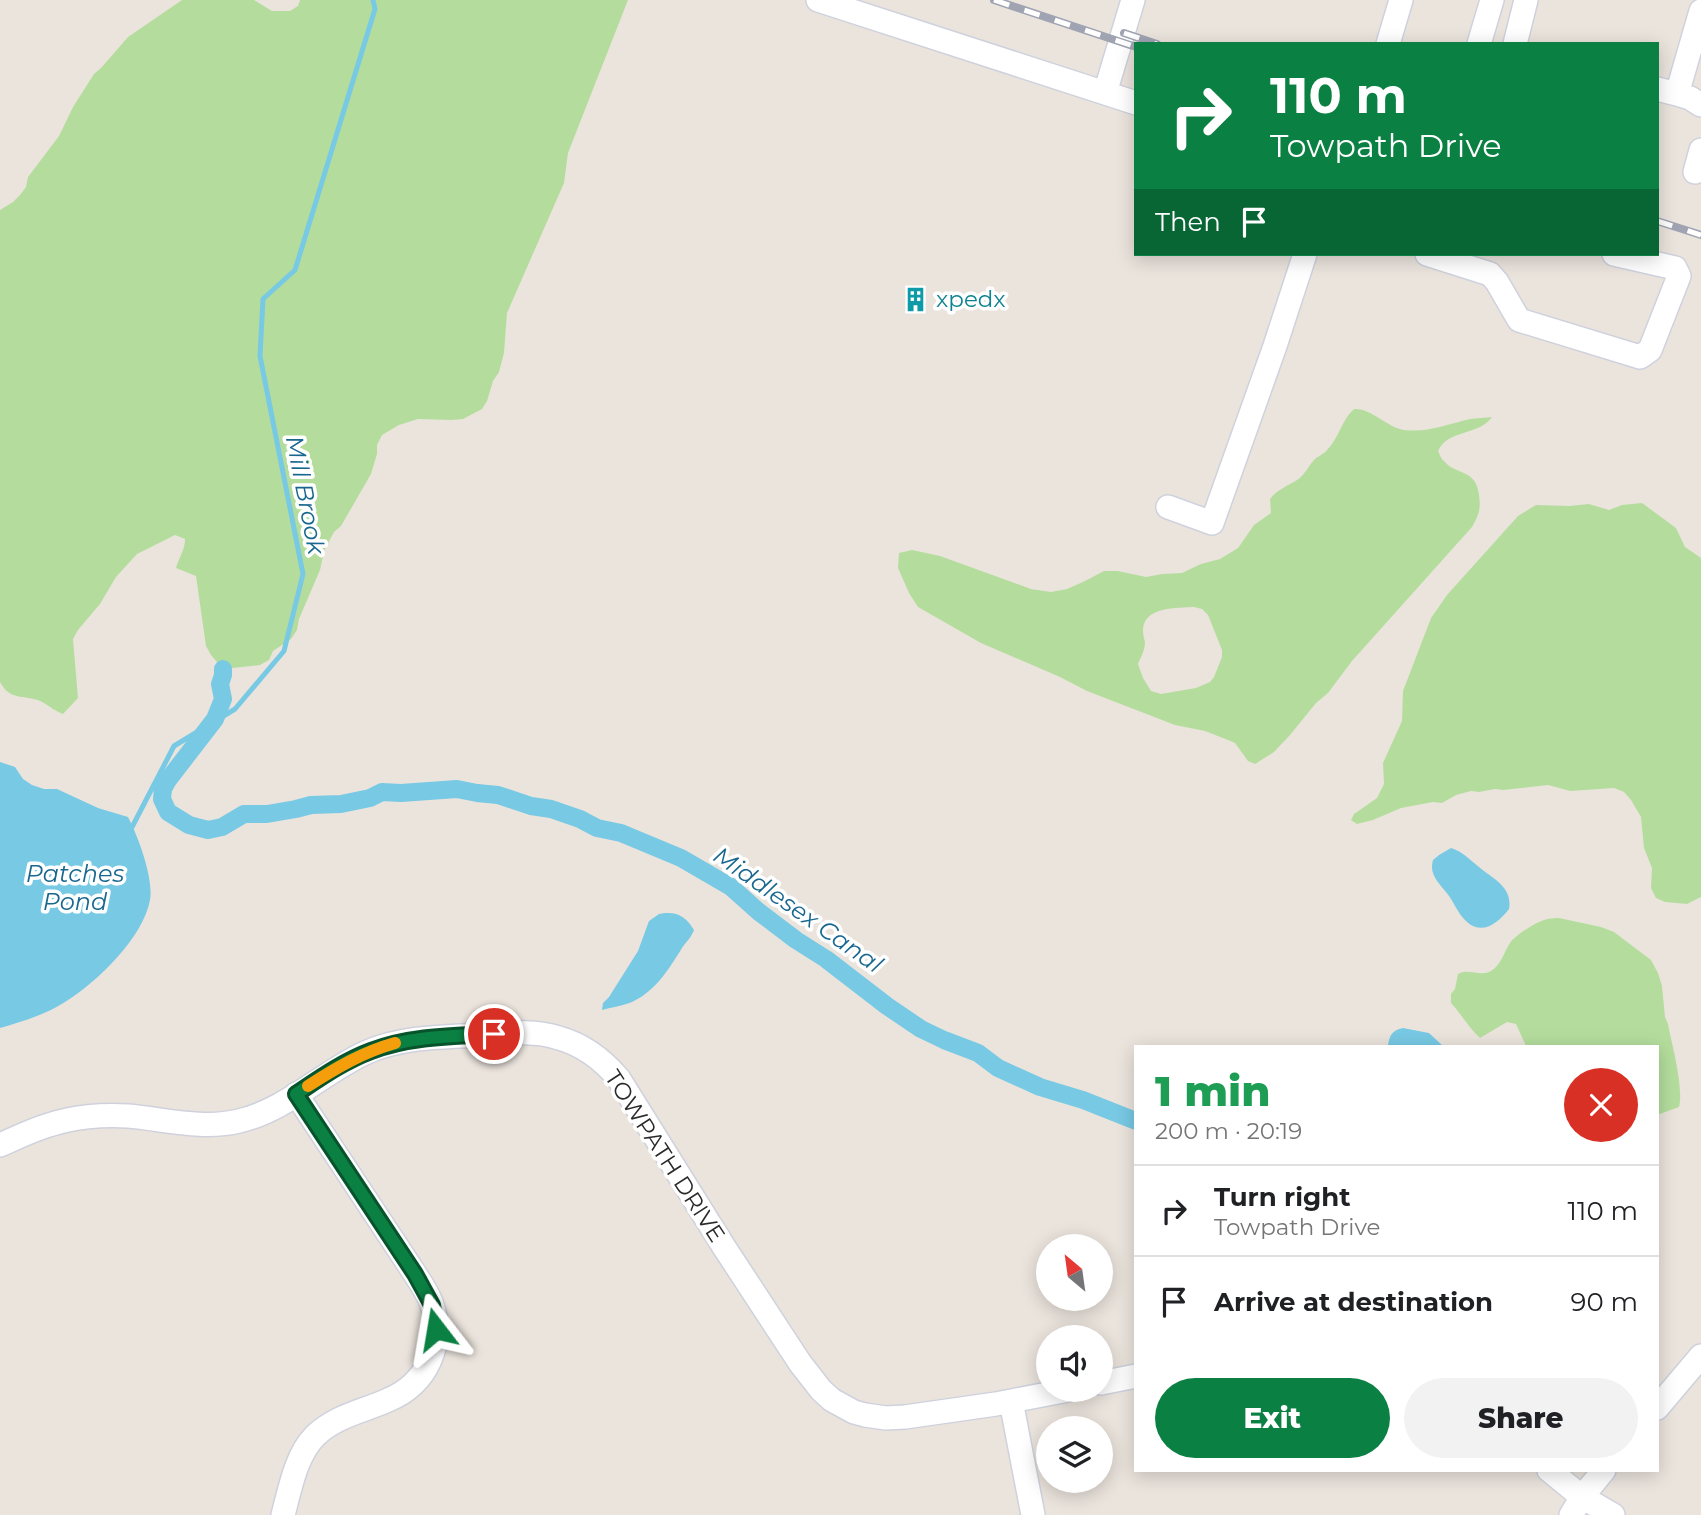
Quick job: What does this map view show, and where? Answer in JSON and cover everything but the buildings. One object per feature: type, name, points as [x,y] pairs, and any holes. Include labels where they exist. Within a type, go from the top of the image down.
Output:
[{"type":"street","points":[[818,0],[1134,102]]},
{"type":"street","points":[[1105,93],[1133,0]]},
{"type":"street","points":[[1389,42],[1401,0]]},
{"type":"street","points":[[1480,42],[1492,0]]},
{"type":"street","points":[[1516,42],[1526,0]]},
{"type":"street","points":[[1701,11],[1667,92],[1690,98],[1701,106]]},
{"type":"street","points":[[1168,507],[1212,523],[1304,256]]},
{"type":"street","points":[[1433,256],[1490,274],[1519,320],[1640,357],[1650,350],[1679,276],[1675,268],[1623,256]]},
{"type":"street","name":"TOWPATH DRIVE","points":[[0,1145],[50,1124],[100,1116],[127,1116],[187,1123],[237,1122],[269,1110],[368,1052],[397,1043],[440,1037],[531,1033],[551,1035],[571,1042],[598,1057],[620,1079],[724,1247],[800,1363],[827,1395],[854,1412],[886,1418],[1036,1396]]},
{"type":"street","points":[[283,1515],[299,1465],[313,1437],[334,1422],[403,1393],[416,1382],[433,1356],[436,1329],[432,1305],[415,1274],[296,1094]]},
{"type":"street","points":[[1659,1406],[1701,1356]]},
{"type":"street","points":[[1113,1381],[1134,1376]]},
{"type":"street","points":[[1011,1401],[1033,1515]]},
{"type":"street","points":[[1550,1472],[1576,1506],[1613,1515]]},
{"type":"street","points":[[1576,1506],[1602,1472]]},
{"type":"green space","points":[[182,0],[254,0],[272,11],[290,11],[298,6],[300,0],[628,0],[568,153],[564,183],[507,313],[504,353],[499,372],[482,409],[463,419],[418,419],[399,425],[382,435],[371,474],[324,551],[320,570],[297,630],[291,639],[273,651],[269,660],[260,665],[223,669],[211,655],[206,646],[196,576],[176,568],[185,539],[175,535],[137,554],[116,577],[100,604],[73,639],[78,698],[63,714],[38,700],[9,693],[0,682],[0,210],[13,202],[26,187],[28,177],[59,136],[94,74],[128,37]]},
{"type":"green space","points":[[1354,409],[1361,409],[1397,428],[1413,431],[1492,417],[1479,427],[1449,439],[1438,451],[1449,466],[1474,480],[1479,495],[1479,512],[1472,527],[1352,661],[1328,693],[1316,703],[1274,752],[1255,764],[1248,761],[1235,743],[1205,731],[1175,725],[1087,691],[981,643],[918,607],[898,568],[899,553],[912,550],[940,556],[1031,589],[1051,592],[1067,589],[1104,571],[1146,577],[1182,573],[1220,559],[1238,548],[1254,525],[1271,513],[1270,499],[1300,478],[1314,460],[1326,451]],"holes":[[[1194,607],[1202,609],[1208,615],[1222,650],[1214,677],[1210,682],[1196,688],[1161,694],[1151,691],[1138,664],[1145,645],[1145,623],[1149,617],[1162,610]]]},
{"type":"green space","points":[[1642,503],[1676,528],[1685,547],[1701,558],[1701,897],[1687,904],[1665,902],[1656,898],[1651,888],[1652,868],[1644,848],[1641,817],[1624,792],[1614,788],[1570,791],[1548,785],[1471,791],[1442,803],[1401,808],[1357,824],[1351,820],[1354,814],[1377,798],[1384,784],[1383,763],[1402,721],[1403,691],[1431,618],[1447,595],[1518,516],[1536,505],[1589,504],[1609,510],[1622,505]]},
{"type":"green space","points":[[1559,918],[1614,932],[1651,960],[1662,986],[1665,1017],[1679,1078],[1679,1107],[1659,1114],[1659,1045],[1526,1045],[1516,1024],[1507,1022],[1480,1038],[1451,1003],[1451,994],[1455,989],[1458,974],[1491,971],[1517,936],[1527,928]]},
{"type":"water","name":"Patches Pond","points":[[0,762],[15,767],[23,779],[32,785],[57,789],[98,808],[128,817],[144,858],[151,891],[146,914],[138,929],[117,958],[91,983],[58,1006],[0,1028]]},
{"type":"water","points":[[1451,848],[1462,853],[1496,880],[1508,895],[1509,909],[1490,926],[1479,928],[1467,922],[1434,876],[1433,860]]},
{"type":"water","points":[[665,913],[685,919],[694,930],[690,938],[649,991],[630,1003],[602,1010],[603,1003],[638,951],[649,921]]},
{"type":"water","points":[[1403,1028],[1429,1033],[1442,1045],[1388,1045],[1396,1030]]},
{"type":"waterway","name":"Mill Brook","points":[[130,831],[174,746],[235,709],[284,651],[303,574],[260,356],[263,299],[295,270],[375,9],[373,0]]},
{"type":"waterway","name":"Middlesex Canal","points":[[223,669],[220,684],[223,699],[215,719],[163,789],[162,799],[168,812],[189,825],[208,830],[222,827],[244,814],[267,814],[311,805],[341,804],[370,798],[382,792],[457,789],[498,795],[531,806],[551,809],[597,828],[621,833],[681,858],[731,887],[796,940],[921,1029],[978,1053],[998,1068],[1040,1087],[1134,1120]]},
{"type":"railway","points":[[994,0],[1134,46]]},
{"type":"railway","points":[[1124,33],[1151,42]]},
{"type":"railway","points":[[1659,222],[1701,235]]},
{"type":"slow traffic","points":[[308,1086],[368,1052],[395,1043]]},
{"type":"place","name":"xpedx","points":[[916,299]]},
{"type":"route","points":[[436,1329],[432,1305],[415,1274],[296,1094],[342,1065],[383,1046],[440,1037],[494,1034]]}]
